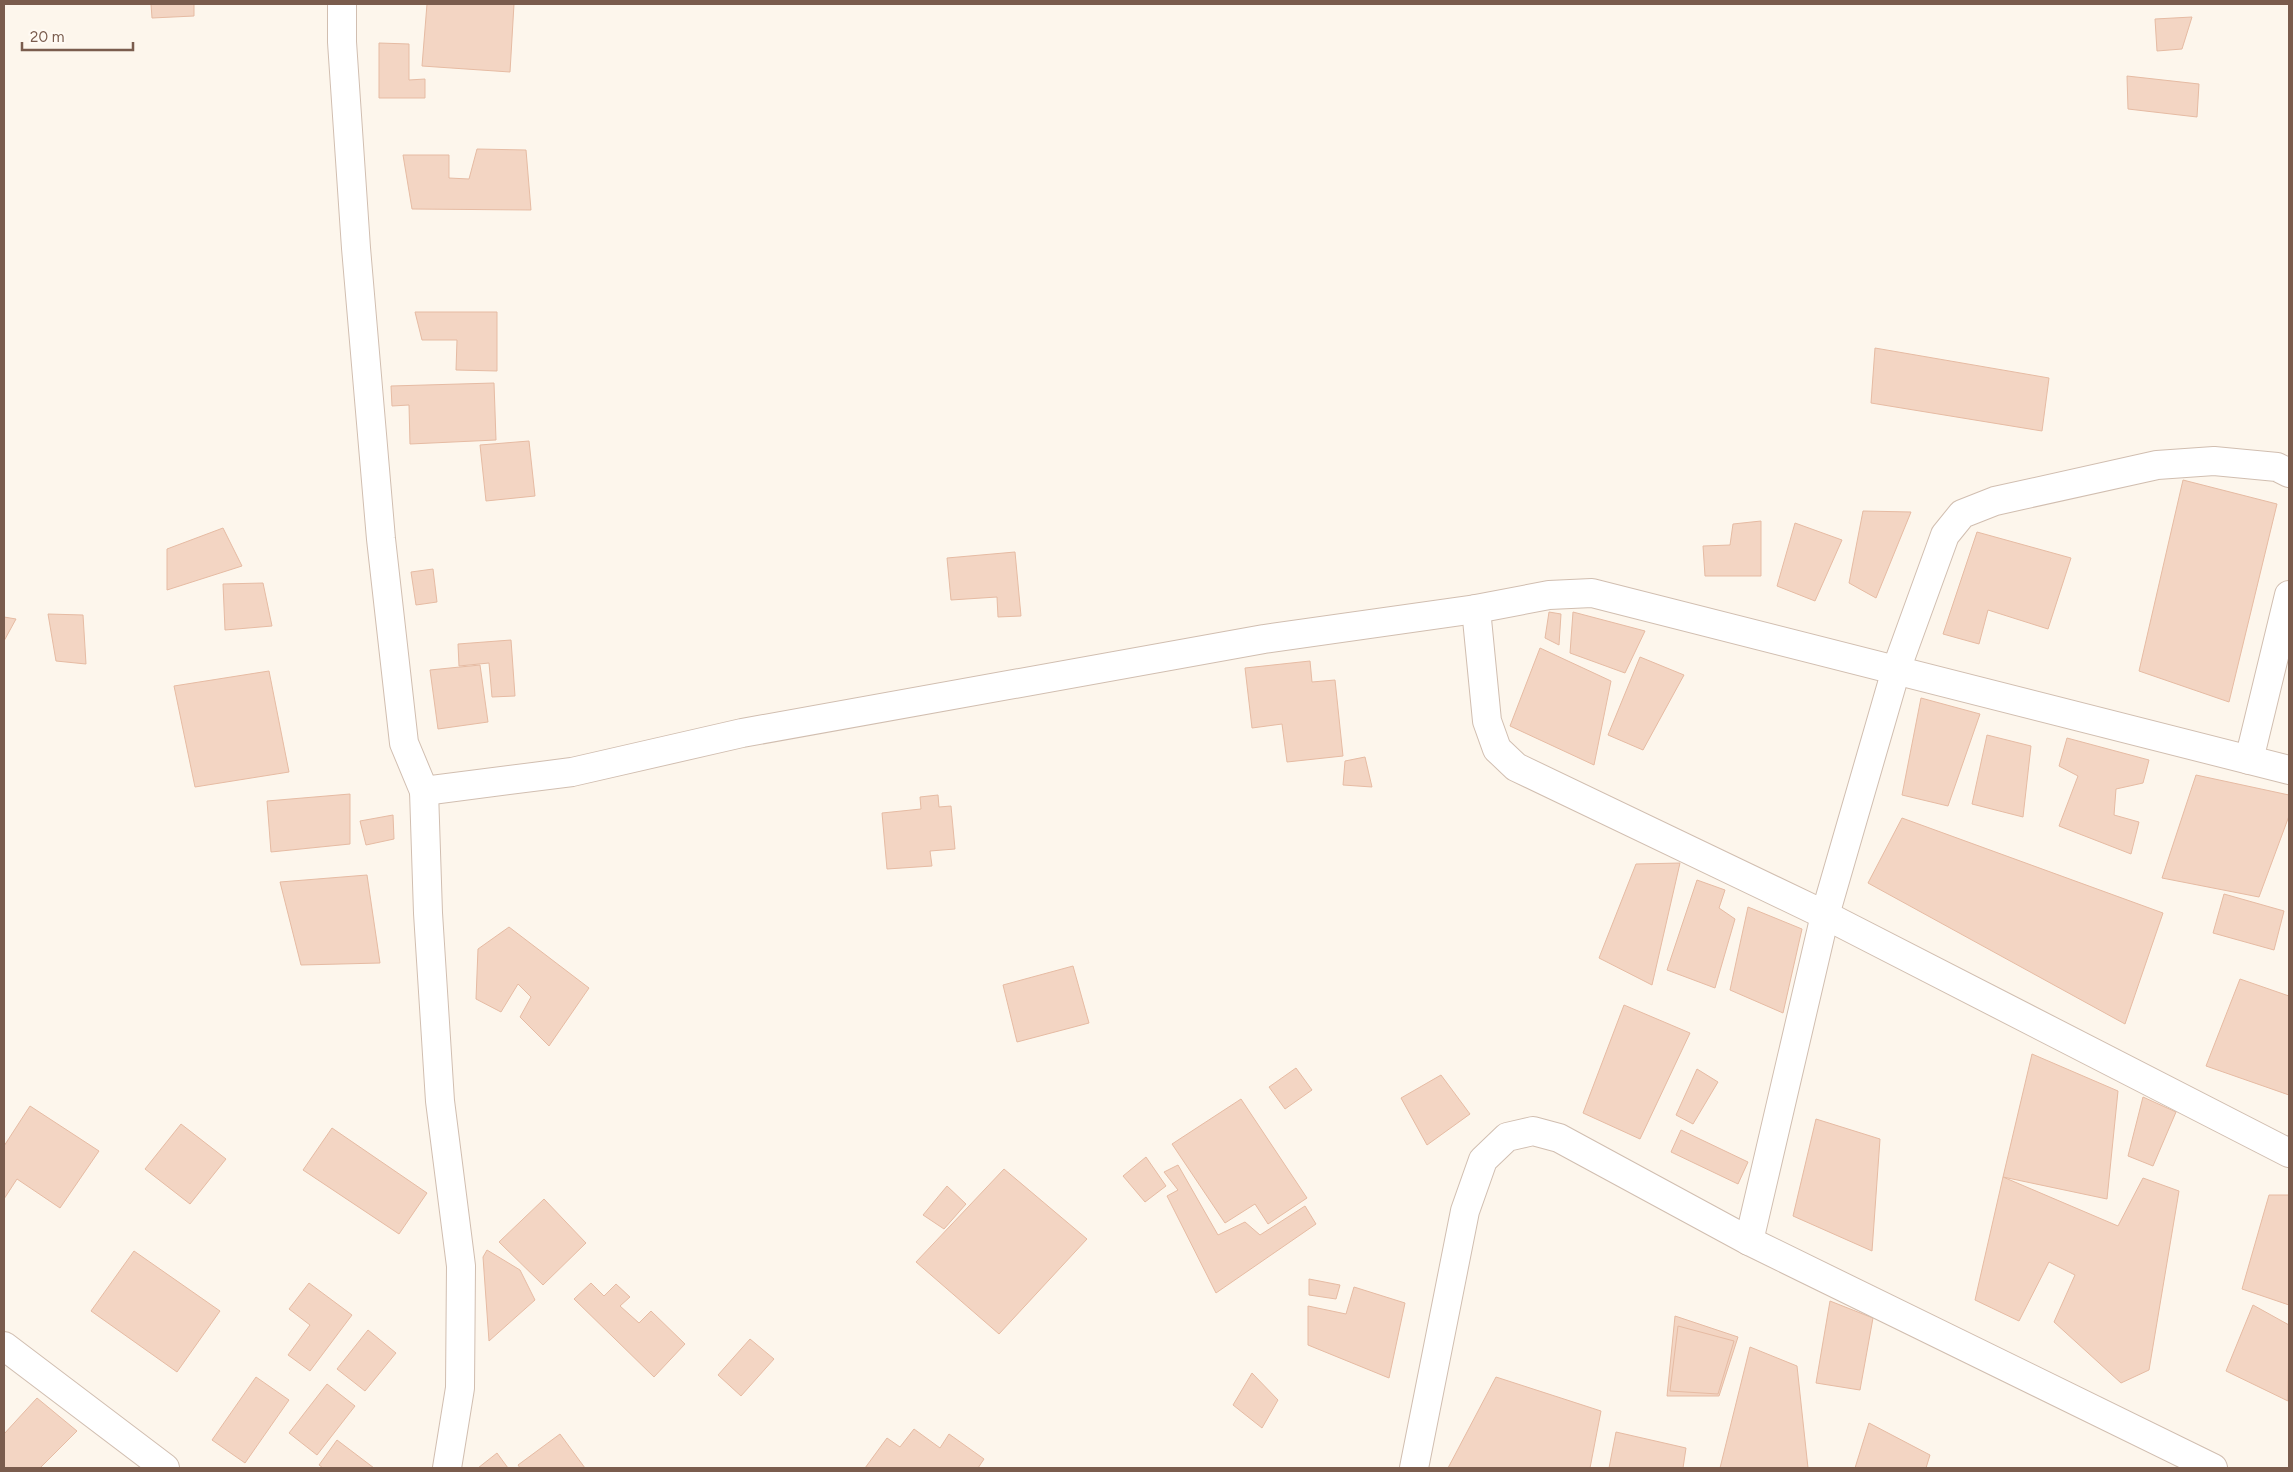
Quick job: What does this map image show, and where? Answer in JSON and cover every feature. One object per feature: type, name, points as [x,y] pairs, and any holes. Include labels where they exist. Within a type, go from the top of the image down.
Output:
[{"type":"street","points":[[342,4],[342,42],[355,228],[382,549],[404,743],[424,791],[428,913],[440,1101],[461,1266],[460,1388],[446,1468]]},
{"type":"street","points":[[1749,1242],[1825,915],[1896,670],[1945,535],[1962,514],[1995,501],[2157,465],[2214,461],[2277,467],[2289,473]]},
{"type":"street","points":[[424,791],[572,772],[761,729],[1264,639],[1476,609],[1549,595],[1592,593],[2289,770]]},
{"type":"street","points":[[2249,760],[2289,595]]},
{"type":"street","points":[[1476,609],[1486,721],[1497,749],[1516,767],[1825,915],[2289,1153]]},
{"type":"street","points":[[1414,1468],[1465,1211],[1484,1160],[1507,1137],[1533,1131],[1559,1138],[1749,1242],[2197,1464]]},
{"type":"street","points":[[4,1346],[165,1468]]},
{"type":"building","points":[[151,4],[194,4],[194,16],[152,18]]},
{"type":"building","points":[[427,4],[514,4],[510,72],[422,66]]},
{"type":"building","points":[[2192,17],[2182,49],[2157,51],[2155,19]]},
{"type":"building","points":[[379,43],[409,44],[409,80],[425,79],[425,98],[379,98]]},
{"type":"building","points":[[2127,76],[2199,84],[2197,117],[2128,109]]},
{"type":"building","points":[[477,149],[526,150],[531,210],[412,209],[403,155],[449,155],[449,178],[469,179]]},
{"type":"building","points":[[415,312],[497,312],[497,371],[456,370],[457,340],[422,340]]},
{"type":"building","points":[[1875,348],[2049,378],[2042,431],[1871,403]]},
{"type":"building","points":[[494,383],[496,440],[410,444],[409,405],[392,406],[391,386]]},
{"type":"building","points":[[529,441],[535,496],[486,501],[480,445]]},
{"type":"building","points":[[2183,480],[2277,504],[2229,702],[2139,671]]},
{"type":"building","points":[[1863,511],[1911,512],[1876,598],[1849,583]]},
{"type":"building","points":[[1761,521],[1761,576],[1705,576],[1703,546],[1730,545],[1733,524]]},
{"type":"building","points":[[1795,523],[1842,540],[1815,601],[1777,586]]},
{"type":"building","points":[[223,528],[242,566],[167,590],[167,549]]},
{"type":"building","points":[[1977,532],[2071,558],[2048,629],[1988,610],[1979,644],[1943,634]]},
{"type":"building","points":[[1015,552],[1021,616],[998,617],[997,597],[951,600],[947,558]]},
{"type":"building","points":[[433,569],[437,602],[416,605],[411,572]]},
{"type":"building","points":[[263,583],[272,626],[225,630],[223,584]]},
{"type":"building","points":[[1549,612],[1561,614],[1559,645],[1545,638]]},
{"type":"building","points":[[1573,612],[1645,631],[1625,673],[1570,653]]},
{"type":"building","points":[[48,614],[83,615],[86,664],[56,661]]},
{"type":"building","points":[[4,617],[16,619],[4,641]]},
{"type":"building","points":[[511,640],[515,696],[492,697],[489,663],[459,666],[458,644]]},
{"type":"building","points":[[1540,648],[1611,681],[1594,765],[1510,726]]},
{"type":"building","points":[[1640,657],[1684,675],[1643,750],[1608,735]]},
{"type":"building","points":[[1310,661],[1312,682],[1335,680],[1343,756],[1287,762],[1282,724],[1252,728],[1245,668]]},
{"type":"building","points":[[480,665],[488,722],[438,729],[430,670]]},
{"type":"building","points":[[269,671],[289,772],[195,787],[174,686]]},
{"type":"building","points":[[1921,698],[1980,714],[1948,806],[1902,795]]},
{"type":"building","points":[[1987,735],[2031,746],[2023,817],[1972,804]]},
{"type":"building","points":[[2067,738],[2149,760],[2143,783],[2116,789],[2114,815],[2139,822],[2131,854],[2059,826],[2078,776],[2059,766]]},
{"type":"building","points":[[1365,757],[1372,787],[1343,785],[1345,761]]},
{"type":"building","points":[[2196,775],[2289,795],[2289,816],[2259,897],[2162,878]]},
{"type":"building","points":[[350,794],[350,844],[271,852],[267,801]]},
{"type":"building","points":[[938,795],[939,807],[951,806],[955,849],[930,851],[932,866],[887,869],[882,813],[921,809],[920,797]]},
{"type":"building","points":[[393,815],[394,839],[366,845],[360,821]]},
{"type":"building","points":[[1902,818],[2163,913],[2125,1024],[1868,883]]},
{"type":"building","points":[[1680,863],[1652,985],[1599,958],[1636,864]]},
{"type":"building","points":[[367,875],[380,963],[301,965],[280,882]]},
{"type":"building","points":[[1697,880],[1725,890],[1719,908],[1735,919],[1715,988],[1667,970]]},
{"type":"building","points":[[2224,894],[2284,911],[2274,950],[2213,933]]},
{"type":"building","points":[[1748,907],[1802,929],[1783,1013],[1730,990]]},
{"type":"building","points":[[509,927],[589,988],[549,1046],[520,1017],[531,997],[518,984],[501,1012],[476,999],[478,949]]},
{"type":"building","points":[[1073,966],[1089,1023],[1017,1042],[1003,985]]},
{"type":"building","points":[[2240,979],[2289,996],[2289,1095],[2206,1066]]},
{"type":"building","points":[[1624,1005],[1690,1033],[1640,1139],[1583,1113]]},
{"type":"building","points":[[2032,1054],[2118,1091],[2107,1199],[2003,1177]]},
{"type":"building","points":[[1296,1068],[1312,1090],[1285,1109],[1269,1087]]},
{"type":"building","points":[[1697,1069],[1718,1082],[1693,1124],[1676,1115]]},
{"type":"building","points":[[1441,1075],[1470,1114],[1427,1145],[1401,1098]]},
{"type":"building","points":[[2143,1097],[2176,1112],[2153,1166],[2128,1156]]},
{"type":"building","points":[[1241,1099],[1307,1198],[1268,1224],[1255,1204],[1225,1223],[1172,1144]]},
{"type":"building","points":[[30,1106],[99,1151],[60,1208],[17,1179],[4,1199],[4,1146]]},
{"type":"building","points":[[1816,1119],[1880,1139],[1872,1251],[1793,1216]]},
{"type":"building","points":[[181,1124],[226,1159],[190,1204],[145,1169]]},
{"type":"building","points":[[332,1128],[427,1193],[399,1234],[303,1170]]},
{"type":"building","points":[[1681,1130],[1748,1162],[1738,1184],[1671,1152]]},
{"type":"building","points":[[1146,1157],[1166,1186],[1145,1202],[1123,1176]]},
{"type":"building","points":[[1178,1165],[1218,1235],[1245,1222],[1260,1235],[1305,1206],[1316,1224],[1216,1293],[1167,1196],[1178,1190],[1164,1172]]},
{"type":"building","points":[[1004,1169],[1087,1239],[999,1334],[916,1262]]},
{"type":"building","points":[[2003,1177],[2118,1226],[2143,1178],[2179,1191],[2149,1370],[2121,1383],[2054,1322],[2075,1275],[2049,1262],[2019,1321],[1975,1300]]},
{"type":"building","points":[[947,1186],[966,1204],[944,1229],[923,1215]]},
{"type":"building","points":[[2269,1195],[2289,1195],[2289,1305],[2242,1289]]},
{"type":"building","points":[[544,1199],[586,1243],[543,1285],[499,1242]]},
{"type":"building","points":[[487,1250],[520,1270],[535,1300],[489,1341],[483,1257]]},
{"type":"building","points":[[134,1251],[220,1311],[177,1372],[91,1311]]},
{"type":"building","points":[[1309,1279],[1340,1285],[1336,1299],[1309,1295]]},
{"type":"building","points":[[309,1283],[352,1315],[310,1371],[288,1355],[310,1325],[289,1309]]},
{"type":"building","points":[[591,1283],[604,1296],[616,1284],[630,1297],[620,1306],[639,1323],[651,1311],[685,1344],[654,1377],[574,1299]]},
{"type":"building","points":[[1354,1287],[1405,1303],[1389,1378],[1308,1345],[1308,1306],[1346,1314]]},
{"type":"building","points":[[1830,1301],[1873,1318],[1860,1390],[1816,1383]]},
{"type":"building","points":[[2253,1305],[2289,1325],[2288,1401],[2226,1371]]},
{"type":"building","points":[[1675,1316],[1738,1337],[1719,1396],[1667,1396]]},
{"type":"building","points":[[1678,1326],[1734,1341],[1718,1394],[1670,1391]]},
{"type":"building","points":[[368,1330],[396,1353],[365,1391],[337,1369]]},
{"type":"building","points":[[750,1339],[774,1359],[741,1396],[718,1375]]},
{"type":"building","points":[[1750,1347],[1797,1366],[1808,1468],[1720,1468]]},
{"type":"building","points":[[1252,1373],[1278,1400],[1262,1428],[1233,1405]]},
{"type":"building","points":[[256,1377],[289,1400],[245,1463],[212,1440]]},
{"type":"building","points":[[1496,1377],[1601,1411],[1590,1468],[1448,1468]]},
{"type":"building","points":[[327,1384],[355,1406],[317,1455],[289,1433]]},
{"type":"building","points":[[37,1398],[77,1431],[40,1468],[4,1468],[4,1434]]},
{"type":"building","points":[[1869,1423],[1930,1455],[1926,1468],[1855,1468]]},
{"type":"building","points":[[914,1429],[940,1448],[949,1434],[984,1459],[978,1468],[865,1468],[887,1438],[900,1447]]},
{"type":"building","points":[[1616,1432],[1686,1448],[1683,1468],[1609,1468]]},
{"type":"building","points":[[560,1434],[585,1468],[520,1468],[518,1465]]},
{"type":"building","points":[[337,1440],[374,1468],[323,1468],[319,1465]]},
{"type":"building","points":[[497,1453],[508,1468],[478,1468]]}]
